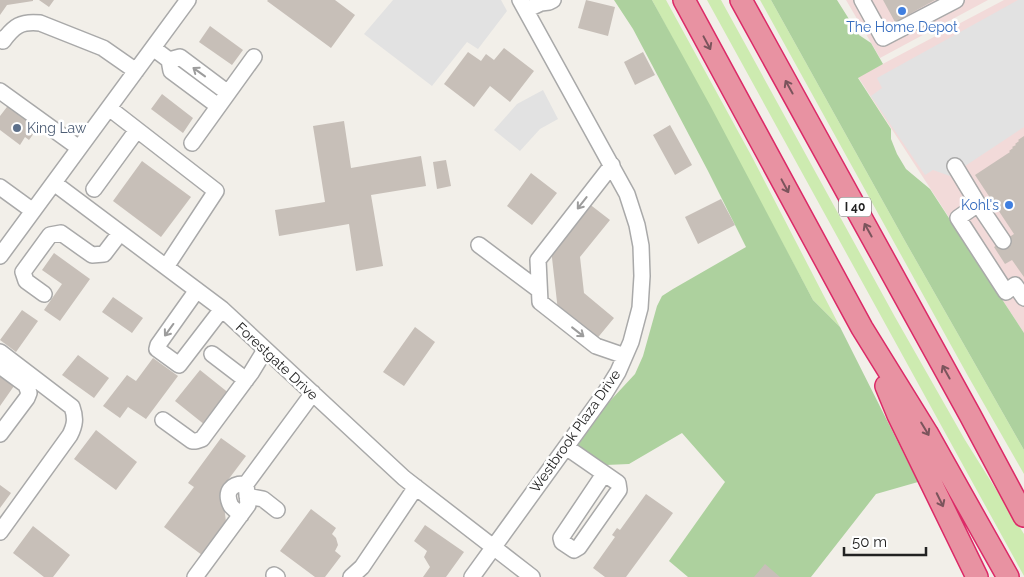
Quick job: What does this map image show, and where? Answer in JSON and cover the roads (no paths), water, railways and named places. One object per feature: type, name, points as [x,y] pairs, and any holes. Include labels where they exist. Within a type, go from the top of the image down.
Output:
[{"type":"highway","points":[[684,0],[862,328],[927,433],[1008,577]]},
{"type":"highway","name":"I 40","points":[[741,0],[1024,516]]},
{"type":"highway","points":[[862,328],[898,415],[977,577]]},
{"type":"highway","points":[[970,415],[1024,494]]},
{"type":"street","points":[[0,256],[188,0]]},
{"type":"street","points":[[523,5],[553,0]]},
{"type":"street","points":[[862,0],[883,38],[956,0]]},
{"type":"street","name":"Westbrook Plaza Drive","points":[[472,577],[618,372],[631,342],[640,308],[641,246],[637,225],[627,194],[523,5]]},
{"type":"street","points":[[0,39],[3,41],[8,33],[22,23],[40,23],[103,48],[136,72]]},
{"type":"street","points":[[153,48],[169,60],[171,71],[218,106]]},
{"type":"street","points":[[169,60],[180,57],[228,93]]},
{"type":"street","points":[[192,143],[254,57]]},
{"type":"street","points":[[0,91],[80,148]]},
{"type":"street","points":[[109,108],[216,191],[166,267]]},
{"type":"street","points":[[94,188],[137,130]]},
{"type":"street","points":[[612,165],[538,260],[540,302],[596,346],[625,356]]},
{"type":"street","points":[[954,166],[1003,241]]},
{"type":"street","name":"Forestgate Drive","points":[[54,184],[222,309],[416,487],[532,577]]},
{"type":"street","points":[[0,187],[33,211]]},
{"type":"street","points":[[978,204],[958,218],[1006,292],[1016,285],[1024,298]]},
{"type":"street","points":[[44,294],[26,281],[23,272],[50,235],[61,233],[92,255],[104,254],[120,232]]},
{"type":"street","points":[[15,236],[37,253]]},
{"type":"street","points":[[479,245],[540,290]]},
{"type":"street","points":[[197,290],[158,345],[157,350],[179,365],[222,309]]},
{"type":"street","points":[[163,420],[192,441],[196,442],[202,439],[246,380],[265,350]]},
{"type":"street","points":[[0,352],[72,407],[75,421],[70,435],[0,532]]},
{"type":"street","points":[[212,354],[246,380]]},
{"type":"street","points":[[0,366],[26,385],[29,393],[0,434]]},
{"type":"street","points":[[246,490],[313,394]]},
{"type":"street","points":[[566,447],[618,483],[619,490],[579,547],[574,550],[562,542],[561,538],[604,474]]},
{"type":"street","points":[[195,577],[240,515],[231,505],[229,496],[229,492],[235,484],[238,483],[277,510]]},
{"type":"street","points":[[351,577],[362,567],[416,487]]},
{"type":"place","name":"The Home Depot","points":[[902,11]]},
{"type":"place","name":"King Law","points":[[17,128]]},
{"type":"place","name":"Kohl's","points":[[1009,205]]}]
